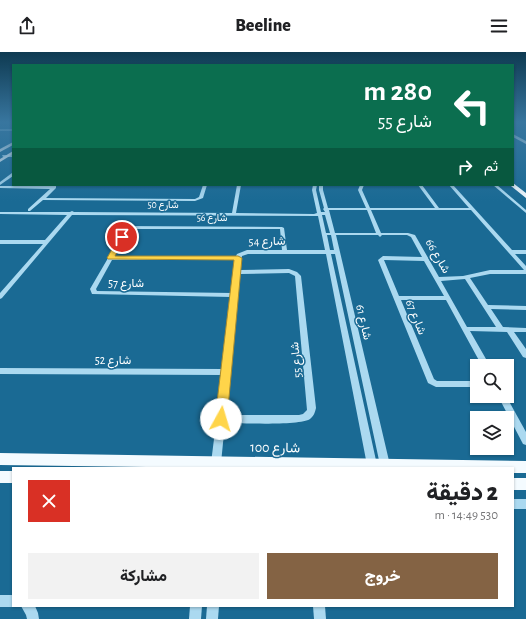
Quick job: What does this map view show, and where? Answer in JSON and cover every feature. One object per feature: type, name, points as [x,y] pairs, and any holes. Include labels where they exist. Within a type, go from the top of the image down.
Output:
[{"type":"main road","points":[[3,158],[12,152]]},
{"type":"main road","points":[[514,181],[526,190]]},
{"type":"main road","points":[[514,186],[526,196]]},
{"type":"main road","name":"شارع 100","points":[[0,460],[98,464],[216,463],[526,467]]},
{"type":"main road","points":[[514,484],[526,484]]},
{"type":"street","points":[[0,184],[12,175]]},
{"type":"street","points":[[30,210],[55,186]]},
{"type":"street","points":[[0,187],[55,186]]},
{"type":"street","points":[[42,199],[195,200],[201,198],[205,186]]},
{"type":"street","points":[[232,213],[234,186]]},
{"type":"street","points":[[232,213],[239,186]]},
{"type":"street","name":"شارع 61","points":[[315,186],[314,190],[333,234],[378,465]]},
{"type":"street","name":"شارع 61","points":[[321,186],[324,234],[378,465]]},
{"type":"street","points":[[362,186],[360,190],[380,234]]},
{"type":"street","points":[[421,186],[438,209]]},
{"type":"street","points":[[452,186],[526,269]]},
{"type":"street","points":[[496,186],[526,212]]},
{"type":"street","name":"شارع 50","points":[[0,213],[232,213],[323,212],[368,209],[473,209]]},
{"type":"street","name":"شارع 50","points":[[0,210],[72,212]]},
{"type":"street","points":[[0,297],[72,212]]},
{"type":"street","name":"شارع 56","points":[[116,227],[284,228],[285,252]]},
{"type":"street","name":"شارع 57","points":[[128,227],[93,289],[94,293],[234,295]]},
{"type":"street","name":"شارع 66","points":[[324,234],[412,235],[482,359]]},
{"type":"street","points":[[2,241],[46,242]]},
{"type":"street","name":"شارع 54","points":[[216,463],[238,258],[241,254],[247,252],[337,252]]},
{"type":"street","points":[[511,252],[526,252]]},
{"type":"street","points":[[110,258],[238,258]]},
{"type":"street","name":"شارع 67","points":[[426,259],[381,259],[431,381],[436,384],[470,384]]},
{"type":"street","name":"شارع 55","points":[[221,419],[299,419],[307,417],[312,408],[298,276],[289,271],[237,272]]},
{"type":"street","points":[[438,279],[466,277],[490,272],[526,272]]},
{"type":"street","points":[[466,277],[486,307],[526,355]]},
{"type":"street","points":[[397,298],[448,298]]},
{"type":"street","points":[[486,307],[526,308]]},
{"type":"street","points":[[465,330],[526,330]]},
{"type":"street","name":"شارع 52","points":[[0,371],[226,372]]},
{"type":"street","points":[[506,403],[526,441]]},
{"type":"street","points":[[514,504],[526,504]]},
{"type":"street","points":[[0,601],[12,601]]},
{"type":"street","points":[[28,607],[32,613],[33,619]]},
{"type":"street","points":[[195,619],[196,607]]},
{"type":"street","points":[[212,619],[213,607]]},
{"type":"street","points":[[319,607],[320,619]]},
{"type":"route","points":[[122,237],[110,258],[238,258],[221,419]]}]
